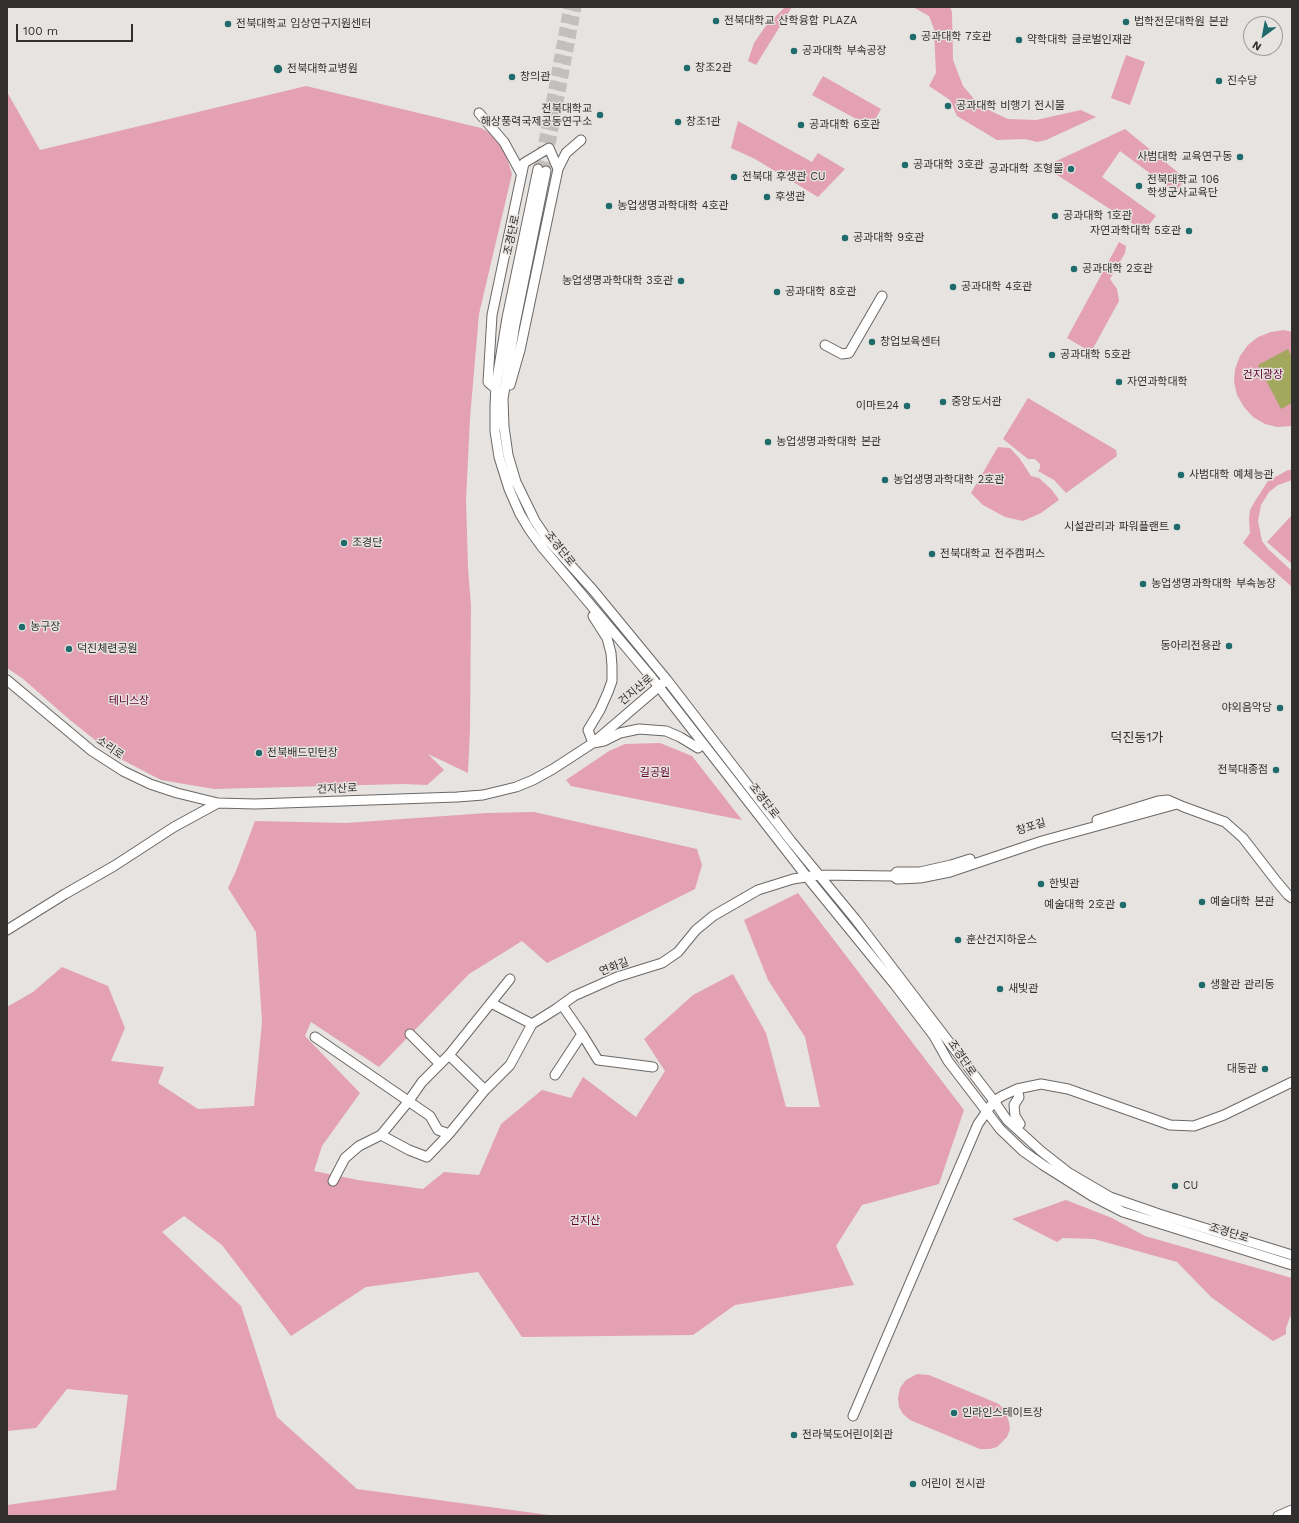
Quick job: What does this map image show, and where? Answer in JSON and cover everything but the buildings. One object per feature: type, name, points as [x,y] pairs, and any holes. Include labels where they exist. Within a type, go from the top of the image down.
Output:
[{"type":"street","points":[[479,113],[504,142],[521,173]]},
{"type":"street","points":[[558,169],[550,148],[524,163],[521,173],[492,315],[488,382],[500,391],[508,391],[520,350],[558,169],[566,153],[581,140]]},
{"type":"street","name":"조경단로","points":[[542,170],[515,324],[500,391],[495,431],[499,457],[508,489],[529,529],[658,687],[895,985],[934,1036],[948,1061],[1000,1129],[1023,1151],[1092,1196],[1123,1212],[1292,1265]]},
{"type":"street","points":[[825,345],[842,354],[849,353],[882,296]]},
{"type":"street","name":"조경단로","points":[[500,391],[508,455],[516,482],[535,521],[548,540],[593,590],[667,680],[818,875],[856,920],[1007,1120],[1041,1151],[1069,1173],[1110,1197],[1159,1214],[1292,1255]]},
{"type":"street","points":[[584,598],[594,618],[607,638],[611,653],[612,666],[612,680],[608,692],[600,710],[588,730],[592,743],[604,741],[620,733],[639,729],[666,731],[680,737],[698,748],[703,744]]},
{"type":"street","name":"소리로","points":[[7,680],[92,751],[123,772],[150,784],[218,803]]},
{"type":"street","name":"건지산로","points":[[218,803],[255,804],[414,799],[483,795],[516,787],[533,780],[592,743],[667,680]]},
{"type":"street","name":"창포길","points":[[818,875],[893,876],[897,872],[920,872],[951,865],[1158,801],[1168,800],[1225,822],[1243,838],[1277,882],[1292,898]]},
{"type":"street","points":[[7,930],[114,866],[174,827],[218,803]]},
{"type":"street","name":"연화길","points":[[381,1135],[409,1150],[427,1157],[510,1065],[532,1024],[574,996],[617,977],[662,963],[678,952],[696,930],[713,916],[752,893],[793,879],[818,875]]},
{"type":"street","points":[[333,1181],[346,1158],[359,1146],[381,1135],[422,1082],[449,1055],[510,978]]},
{"type":"street","points":[[491,1003],[532,1024]]},
{"type":"street","points":[[562,1005],[598,1060],[653,1067]]},
{"type":"street","points":[[410,1034],[440,1064]]},
{"type":"street","points":[[555,1075],[582,1034]]},
{"type":"street","points":[[315,1037],[430,1116],[438,1130],[449,1134]]},
{"type":"street","points":[[449,1055],[486,1090]]},
{"type":"street","points":[[854,1416],[978,1124],[994,1101],[1017,1089],[1041,1084],[1068,1089],[1170,1125],[1194,1126],[1224,1115],[1292,1082]]},
{"type":"street","points":[[1016,1128],[1020,1124],[1015,1116],[1014,1105],[1019,1097],[1017,1089]]},
{"type":"street","points":[[1278,1516],[1292,1510]]},
{"type":"green space","points":[[785,7],[792,7],[756,65],[748,61],[754,43],[765,27]]},
{"type":"green space","points":[[913,7],[950,7],[952,12],[953,60],[963,86],[980,106],[1008,119],[1036,120],[1081,110],[1096,117],[1046,140],[1037,142],[1025,139],[997,140],[957,116],[950,100],[929,86],[936,73],[934,29],[929,16]]},
{"type":"green space","points":[[1126,55],[1145,62],[1130,105],[1111,98]]},
{"type":"green space","points":[[823,76],[881,109],[871,127],[812,95]]},
{"type":"green space","name":"테니스장","points":[[306,86],[481,128],[495,136],[505,152],[512,174],[479,314],[470,418],[466,500],[471,606],[470,729],[468,773],[428,754],[444,770],[427,785],[403,784],[214,789],[161,780],[115,756],[70,720],[22,678],[7,668],[7,92],[40,150]]},
{"type":"green space","points":[[738,121],[812,162],[818,153],[845,169],[818,197],[755,159],[731,148]]},
{"type":"green space","points":[[1125,129],[1186,179],[1175,192],[1120,151],[1102,177],[1156,216],[1144,231],[1051,171],[1050,164]]},
{"type":"green space","points":[[1119,242],[1126,246],[1125,253],[1110,279],[1117,289],[1119,301],[1091,352],[1067,338]]},
{"type":"green space","name":"건지광장","points":[[1284,330],[1292,332],[1292,426],[1277,427],[1265,424],[1253,417],[1244,407],[1237,395],[1234,382],[1235,369],[1240,356],[1248,345],[1258,337],[1271,332]]},
{"type":"green space","points":[[1028,398],[1116,450],[1117,456],[1066,493],[1054,480],[1038,471],[1040,464],[1035,459],[1028,459],[1003,439]]},
{"type":"green space","points":[[998,447],[1010,448],[1020,459],[1031,476],[1039,478],[1052,490],[1059,500],[1041,513],[1023,521],[1005,517],[983,505],[971,493]]},
{"type":"green space","points":[[1288,470],[1292,470],[1292,480],[1278,485],[1269,492],[1261,505],[1258,521],[1262,541],[1268,549],[1292,571],[1292,587],[1243,543],[1250,533],[1250,510],[1255,501],[1268,481]]},
{"type":"green space","points":[[1292,515],[1292,564],[1267,542]]},
{"type":"green space","name":"길공원","points":[[660,743],[692,756],[742,820],[571,786],[566,780],[609,751],[625,744]]},
{"type":"green space","name":"건지산","points":[[534,812],[697,849],[702,865],[695,889],[547,963],[522,941],[469,974],[379,1067],[311,1022],[305,1036],[360,1093],[322,1146],[314,1171],[358,1180],[423,1189],[444,1172],[479,1175],[501,1124],[542,1090],[571,1098],[583,1077],[636,1117],[665,1071],[644,1039],[693,995],[733,974],[766,1033],[786,1107],[820,1107],[805,1037],[768,980],[744,920],[798,893],[964,1110],[939,1184],[862,1205],[836,1246],[854,1285],[735,1305],[693,1335],[522,1337],[478,1272],[366,1287],[291,1336],[222,1245],[184,1216],[162,1232],[241,1306],[277,1417],[357,1489],[556,1516],[7,1516],[7,1505],[116,1490],[128,1395],[67,1389],[36,1428],[7,1431],[7,1007],[33,992],[62,967],[108,986],[125,1028],[111,1061],[164,1067],[158,1083],[198,1109],[254,1106],[262,1022],[256,932],[228,888],[255,821],[346,823],[487,813]]},
{"type":"green space","points":[[1066,1200],[1112,1218],[1145,1236],[1292,1278],[1292,1316],[1290,1317],[1286,1328],[1286,1334],[1273,1341],[1211,1297],[1177,1262],[1094,1239],[1063,1238],[1057,1242],[1012,1219]]},
{"type":"green space","name":"인라인스테이트장","points":[[917,1374],[929,1375],[999,1404],[1005,1411],[1009,1422],[1010,1429],[1007,1437],[997,1447],[980,1449],[910,1420],[903,1414],[899,1407],[898,1398],[900,1388],[906,1380]]},
{"type":"shaded area","points":[[1288,349],[1292,357],[1292,403],[1281,409],[1258,365]]},
{"type":"tunnel","points":[[538,169],[568,7]]},
{"type":"tunnel","points":[[546,171],[577,7]]},
{"type":"place","name":"전북대학교 산학융합 PLAZA","points":[[716,21]]},
{"type":"place","name":"법학전문대학원 본관","points":[[1126,22]]},
{"type":"place","name":"전북대학교 임상연구지원센터","points":[[228,24]]},
{"type":"place","name":"공과대학 7호관","points":[[913,37]]},
{"type":"place","name":"약학대학 글로벌인재관","points":[[1019,40]]},
{"type":"place","name":"공과대학 부속공장","points":[[794,51]]},
{"type":"place","name":"창조2관","points":[[687,68]]},
{"type":"place","name":"전북대학교병원","points":[[278,69]]},
{"type":"place","name":"창의관","points":[[512,77]]},
{"type":"place","name":"진수당","points":[[1219,81]]},
{"type":"place","name":"공과대학 비행기 전시물","points":[[948,106]]},
{"type":"place","name":"전북대학교 해상풍력국제공동연구소","points":[[600,115]]},
{"type":"place","name":"창조1관","points":[[678,122]]},
{"type":"place","name":"공과대학 6호관","points":[[801,125]]},
{"type":"place","name":"사범대학 교육연구동","points":[[1240,157]]},
{"type":"place","name":"공과대학 3호관","points":[[905,165]]},
{"type":"place","name":"공과대학 조형물","points":[[1071,169]]},
{"type":"place","name":"전북대 후생관 CU","points":[[734,177]]},
{"type":"place","name":"전북대학교 106 학생군사교육단","points":[[1139,186]]},
{"type":"place","name":"후생관","points":[[767,197]]},
{"type":"place","name":"농업생명과학대학 4호관","points":[[609,206]]},
{"type":"place","name":"공과대학 1호관","points":[[1055,216]]},
{"type":"place","name":"자연과학대학 5호관","points":[[1189,231]]},
{"type":"place","name":"공과대학 9호관","points":[[845,238]]},
{"type":"place","name":"공과대학 2호관","points":[[1074,269]]},
{"type":"place","name":"농업생명과학대학 3호관","points":[[681,281]]},
{"type":"place","name":"공과대학 4호관","points":[[953,287]]},
{"type":"place","name":"공과대학 8호관","points":[[777,292]]},
{"type":"place","name":"창업보육센터","points":[[872,342]]},
{"type":"place","name":"공과대학 5호관","points":[[1052,355]]},
{"type":"place","name":"자연과학대학","points":[[1119,382]]},
{"type":"place","name":"중앙도서관","points":[[943,402]]},
{"type":"place","name":"이마트24","points":[[907,406]]},
{"type":"place","name":"농업생명과학대학 본관","points":[[768,442]]},
{"type":"place","name":"사범대학 예체능관","points":[[1181,475]]},
{"type":"place","name":"농업생명과학대학 2호관","points":[[885,480]]},
{"type":"place","name":"시설관리과 파워플랜트","points":[[1177,527]]},
{"type":"place","name":"조경단","points":[[344,543]]},
{"type":"place","name":"전북대학교 전주캠퍼스","points":[[932,554]]},
{"type":"place","name":"농업생명과학대학 부속농장","points":[[1143,584]]},
{"type":"place","name":"농구장","points":[[22,627]]},
{"type":"place","name":"동아리전용관","points":[[1229,646]]},
{"type":"place","name":"덕진체련공원","points":[[69,649]]},
{"type":"place","name":"야외음악당","points":[[1280,708]]},
{"type":"place","name":"전북배드민턴장","points":[[259,753]]},
{"type":"place","name":"전북대종점","points":[[1276,770]]},
{"type":"place","name":"한빛관","points":[[1041,884]]},
{"type":"place","name":"예술대학 본관","points":[[1202,902]]},
{"type":"place","name":"예술대학 2호관","points":[[1123,905]]},
{"type":"place","name":"훈산건지하운스","points":[[958,940]]},
{"type":"place","name":"생활관 관리동","points":[[1202,985]]},
{"type":"place","name":"새빛관","points":[[1000,989]]},
{"type":"place","name":"대동관","points":[[1265,1069]]},
{"type":"place","name":"CU","points":[[1175,1186]]},
{"type":"place","name":"인라인스테이트장","points":[[954,1413]]},
{"type":"place","name":"전라북도어린이회관","points":[[794,1435]]},
{"type":"place","name":"어린이 전시관","points":[[913,1484]]},
{"type":"district","name":"덕진동1가","points":[[1137,738]]}]
